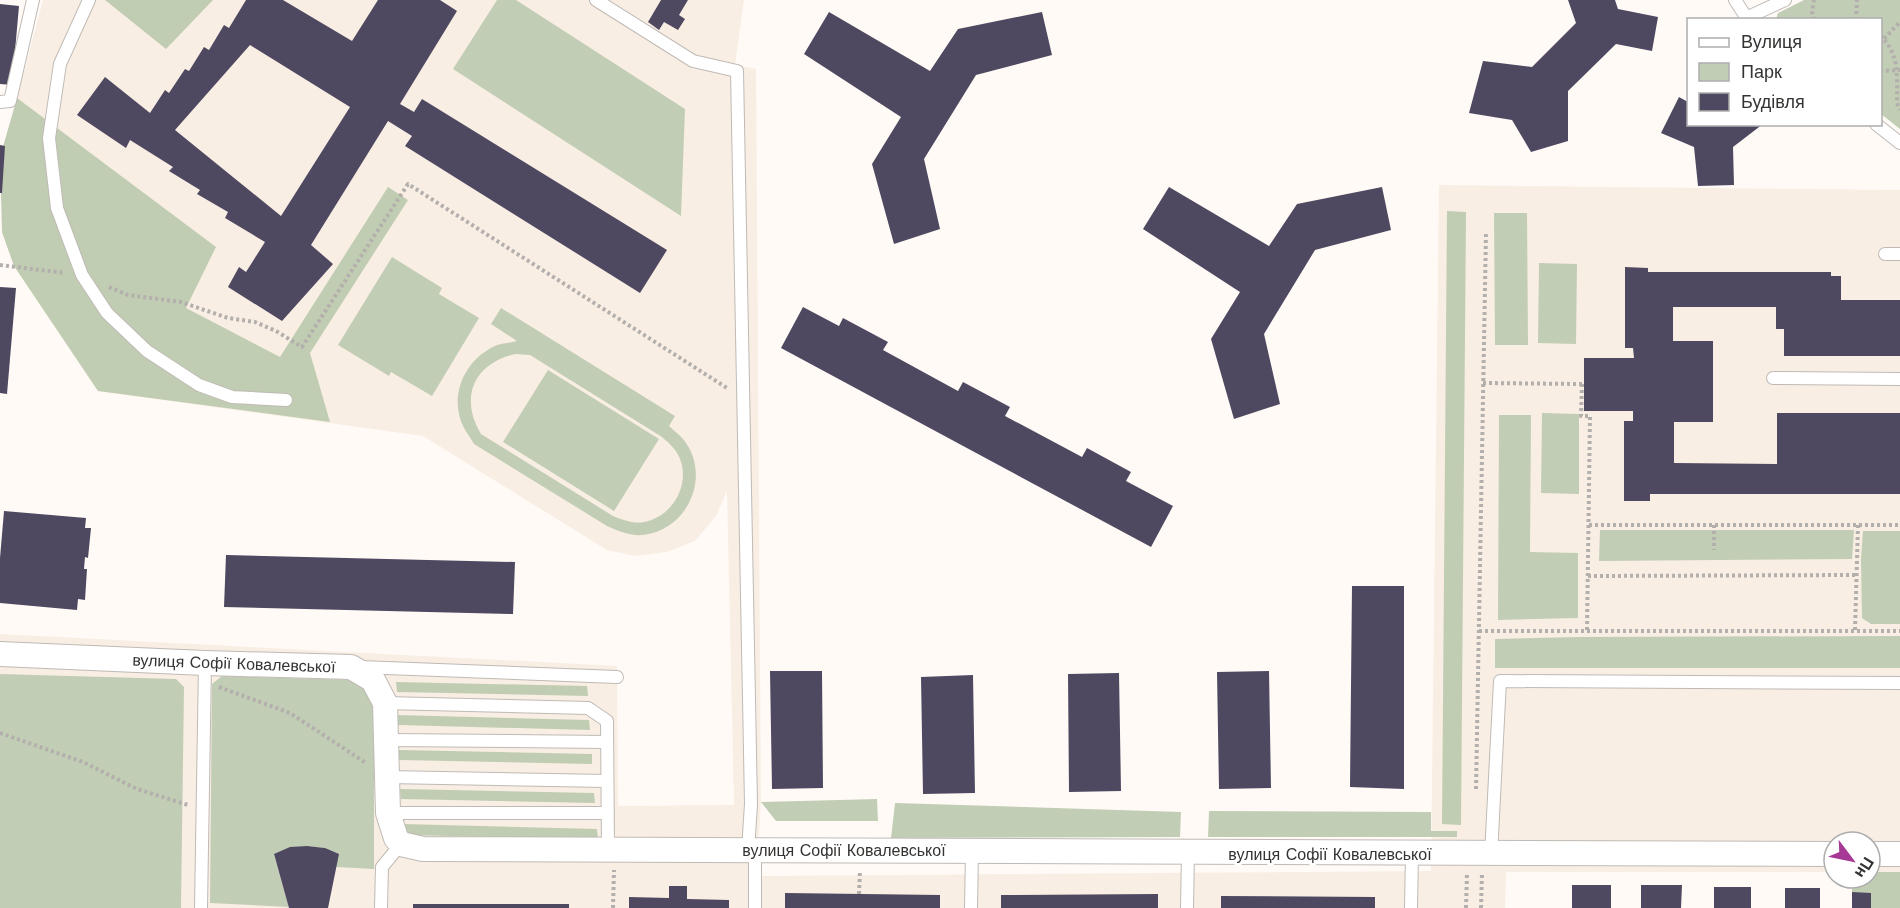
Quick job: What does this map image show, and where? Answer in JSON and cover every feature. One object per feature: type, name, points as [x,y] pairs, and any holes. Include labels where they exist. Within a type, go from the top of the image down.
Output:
[{"type":"street","name":"вулиця Софії Ковалевської","points":[[0,654],[204,671],[351,666],[373,680],[385,703],[386,740],[378,772],[396,838],[401,844],[423,849],[1412,854],[1487,860],[1822,854]]},
{"type":"street","points":[[1882,854],[1900,854]]},
{"type":"lane","points":[[0,102],[10,101],[33,0]]},
{"type":"lane","points":[[88,0],[60,64],[49,138],[57,208],[82,275],[107,313],[147,351],[198,385],[231,397],[286,400]]},
{"type":"lane","points":[[596,0],[693,61],[737,71],[755,908]]},
{"type":"lane","points":[[1735,0],[1746,18]]},
{"type":"lane","points":[[1749,18],[1785,0]]},
{"type":"lane","points":[[1879,126],[1900,143]]},
{"type":"lane","points":[[1885,254],[1900,254]]},
{"type":"lane","points":[[1773,378],[1900,379]]},
{"type":"lane","points":[[351,666],[617,677]]},
{"type":"lane","points":[[201,908],[204,671]]},
{"type":"lane","points":[[1487,860],[1500,681],[1900,683]]},
{"type":"lane","points":[[385,703],[588,708],[607,722],[608,849]]},
{"type":"lane","points":[[386,740],[607,742]]},
{"type":"lane","points":[[378,772],[607,781]]},
{"type":"lane","points":[[388,813],[608,813]]},
{"type":"lane","points":[[381,908],[382,867],[401,844]]},
{"type":"lane","points":[[971,908],[972,851]]},
{"type":"lane","points":[[1187,908],[1188,852]]},
{"type":"lane","points":[[1411,908],[1412,854]]},
{"type":"path","points":[[1814,0],[1814,18]]},
{"type":"path","points":[[1856,18],[1857,0]]},
{"type":"path","points":[[1900,22],[1882,39],[1895,56],[1899,70],[1897,103],[1900,110]]},
{"type":"path","points":[[1882,71],[1899,70]]},
{"type":"path","points":[[0,264],[82,275],[128,295],[181,302],[228,318],[255,322],[276,331],[302,347],[408,184],[731,391]]},
{"type":"path","points":[[1476,796],[1486,232]]},
{"type":"path","points":[[1483,383],[1583,384],[1581,416],[1590,416],[1587,630]]},
{"type":"path","points":[[1589,525],[1900,525]]},
{"type":"path","points":[[1714,525],[1714,550]]},
{"type":"path","points":[[1855,630],[1858,525]]},
{"type":"path","points":[[1588,576],[1857,575]]},
{"type":"path","points":[[1479,630],[1900,631]]},
{"type":"path","points":[[204,671],[212,684],[290,713],[378,772]]},
{"type":"path","points":[[0,733],[83,762],[137,789],[192,806]]},
{"type":"path","points":[[1481,908],[1487,860]]},
{"type":"path","points":[[859,894],[860,866]]},
{"type":"path","points":[[1466,908],[1467,866]]},
{"type":"path","points":[[613,908],[614,874]]},
{"type":"shaded area","points":[[43,0],[744,0],[735,65],[756,69],[761,802],[756,876],[1431,871],[1439,185],[1900,190],[1900,872],[1882,872],[1882,830],[1822,830],[1822,872],[1506,872],[1505,908],[0,908],[0,634],[617,666],[618,806],[734,805],[727,491],[716,516],[695,541],[667,552],[635,556],[607,550],[423,436],[98,391],[14,266],[2,232],[17,98]]},
{"type":"green space","points":[[105,0],[213,0],[166,49]]},
{"type":"green space","points":[[497,0],[516,0],[685,109],[681,216],[453,69]]},
{"type":"green space","points":[[1804,0],[1900,0],[1900,129],[1882,115],[1882,18],[1776,18],[1778,13]]},
{"type":"green space","points":[[17,98],[216,247],[186,308],[280,357],[388,187],[408,200],[310,353],[330,422],[98,391],[14,266],[2,232],[0,157]]},
{"type":"green space","points":[[1447,211],[1466,212],[1461,825],[1442,824]]},
{"type":"green space","points":[[1494,213],[1527,213],[1528,345],[1495,345]]},
{"type":"green space","points":[[392,257],[442,288],[439,294],[479,318],[432,396],[391,372],[389,376],[338,345]]},
{"type":"green space","points":[[1539,263],[1577,264],[1576,344],[1538,343]]},
{"type":"green space","points":[[501,308],[675,416],[669,426],[683,439],[691,453],[695,468],[695,483],[684,512],[673,523],[659,531],[643,535],[615,530],[474,444],[459,416],[459,392],[462,381],[467,370],[484,352],[497,345],[517,341],[491,324]],"holes":[[[515,354],[530,355],[662,437],[673,448],[678,454],[683,472],[680,491],[670,508],[654,519],[644,522],[628,521],[613,516],[481,434],[471,407],[471,395],[480,374],[501,359]]]},
{"type":"green space","points":[[548,370],[659,439],[614,511],[503,442]]},
{"type":"green space","points":[[1542,413],[1579,414],[1579,494],[1541,493]]},
{"type":"green space","points":[[1499,415],[1531,415],[1530,552],[1578,553],[1578,618],[1498,620]]},
{"type":"green space","points":[[1600,530],[1854,530],[1852,559],[1599,561]]},
{"type":"green space","points":[[1863,531],[1900,531],[1900,624],[1871,624],[1862,618]]},
{"type":"green space","points":[[1900,636],[1900,668],[1495,668],[1495,639]]},
{"type":"green space","points":[[0,674],[176,679],[184,687],[181,908],[0,908]]},
{"type":"green space","points":[[222,676],[356,680],[374,699],[374,869],[336,867],[325,848],[293,848],[274,855],[289,907],[210,903],[212,684]]},
{"type":"green space","points":[[396,682],[587,686],[588,696],[397,692]]},
{"type":"green space","points":[[397,715],[589,720],[590,730],[398,725]]},
{"type":"green space","points":[[399,750],[592,754],[592,764],[399,760]]},
{"type":"green space","points":[[400,789],[594,793],[595,803],[401,799]]},
{"type":"green space","points":[[877,799],[878,821],[776,821],[761,802]]},
{"type":"green space","points":[[895,803],[1181,812],[1180,837],[891,838]]},
{"type":"green space","points":[[1209,811],[1431,812],[1431,831],[1457,831],[1457,837],[1208,837]]},
{"type":"green space","points":[[402,824],[597,829],[598,839],[402,835]]},
{"type":"green space","points":[[1882,872],[1900,872],[1900,908],[1852,908],[1852,890],[1882,890]]},
{"type":"building","points":[[246,0],[283,0],[352,41],[378,0],[440,0],[457,11],[400,104],[414,112],[422,99],[667,250],[640,293],[405,146],[412,136],[388,121],[311,245],[333,264],[282,321],[228,287],[239,267],[246,272],[265,242],[225,218],[228,212],[197,194],[200,190],[169,171],[173,167],[130,140],[126,148],[77,115],[105,77],[150,113],[165,90],[169,93],[185,69],[189,71],[204,47],[209,50],[224,25],[229,28]],"holes":[[[250,45],[350,107],[281,216],[175,130]]]},
{"type":"building","points":[[661,0],[688,0],[679,15],[685,19],[678,30],[664,22],[659,30],[648,22]]},
{"type":"building","points":[[1568,0],[1615,0],[1618,9],[1658,17],[1652,51],[1616,44],[1568,91],[1568,141],[1531,152],[1512,120],[1469,113],[1483,61],[1532,67],[1576,23]]},
{"type":"building","points":[[0,4],[19,6],[12,85],[0,84]]},
{"type":"building","points":[[829,12],[930,71],[958,29],[1042,12],[1052,55],[976,75],[924,159],[940,229],[894,244],[872,164],[901,117],[804,54]]},
{"type":"building","points":[[1679,97],[1687,101],[1687,126],[1760,126],[1733,147],[1734,185],[1698,186],[1694,147],[1661,133]]},
{"type":"building","points":[[0,145],[5,146],[2,193],[0,193]]},
{"type":"building","points":[[1169,187],[1269,246],[1297,204],[1382,187],[1391,230],[1315,250],[1264,334],[1280,404],[1234,419],[1211,339],[1240,292],[1143,229]]},
{"type":"building","points":[[1625,267],[1648,268],[1648,272],[1831,272],[1831,276],[1841,276],[1841,300],[1900,300],[1900,356],[1784,356],[1784,329],[1776,329],[1776,307],[1673,307],[1673,341],[1713,341],[1713,422],[1674,422],[1674,463],[1777,464],[1777,413],[1900,413],[1900,494],[1650,494],[1650,501],[1624,501],[1624,421],[1633,421],[1633,411],[1584,411],[1584,358],[1634,358],[1633,348],[1625,348]]},
{"type":"building","points":[[0,287],[16,288],[7,394],[0,393]]},
{"type":"building","points":[[803,307],[839,326],[843,318],[888,342],[883,350],[958,391],[963,382],[1010,407],[1005,416],[1082,457],[1087,448],[1131,472],[1126,481],[1173,506],[1151,547],[781,348]]},
{"type":"building","points":[[4,511],[86,518],[85,528],[91,528],[88,558],[85,557],[84,569],[87,569],[85,600],[78,599],[77,610],[0,603],[0,558]]},
{"type":"building","points":[[226,555],[515,562],[513,614],[224,607]]},
{"type":"building","points":[[1352,586],[1404,586],[1404,789],[1350,787]]},
{"type":"building","points":[[770,671],[822,671],[823,788],[772,789]]},
{"type":"building","points":[[1269,671],[1271,788],[1219,789],[1217,672]]},
{"type":"building","points":[[1119,673],[1121,791],[1069,792],[1068,674]]},
{"type":"building","points":[[973,675],[975,793],[923,794],[921,677]]},
{"type":"building","points":[[290,847],[325,848],[339,854],[328,908],[289,908],[274,854]]},
{"type":"building","points":[[1572,885],[1611,885],[1611,908],[1572,908]]},
{"type":"building","points":[[1641,885],[1682,885],[1681,908],[1641,908]]},
{"type":"building","points":[[669,886],[687,886],[687,899],[729,900],[729,908],[629,908],[629,897],[669,898]]},
{"type":"building","points":[[1714,887],[1751,887],[1751,908],[1714,908]]},
{"type":"building","points":[[1785,888],[1820,888],[1820,908],[1785,908]]},
{"type":"building","points":[[1852,892],[1871,893],[1871,908],[1852,908]]},
{"type":"building","points":[[785,893],[940,895],[940,908],[785,908]]},
{"type":"building","points":[[1158,894],[1158,908],[1001,908],[1001,895]]},
{"type":"building","points":[[1221,896],[1375,897],[1375,908],[1221,908]]},
{"type":"building","points":[[413,904],[569,904],[569,908],[413,908]]}]
